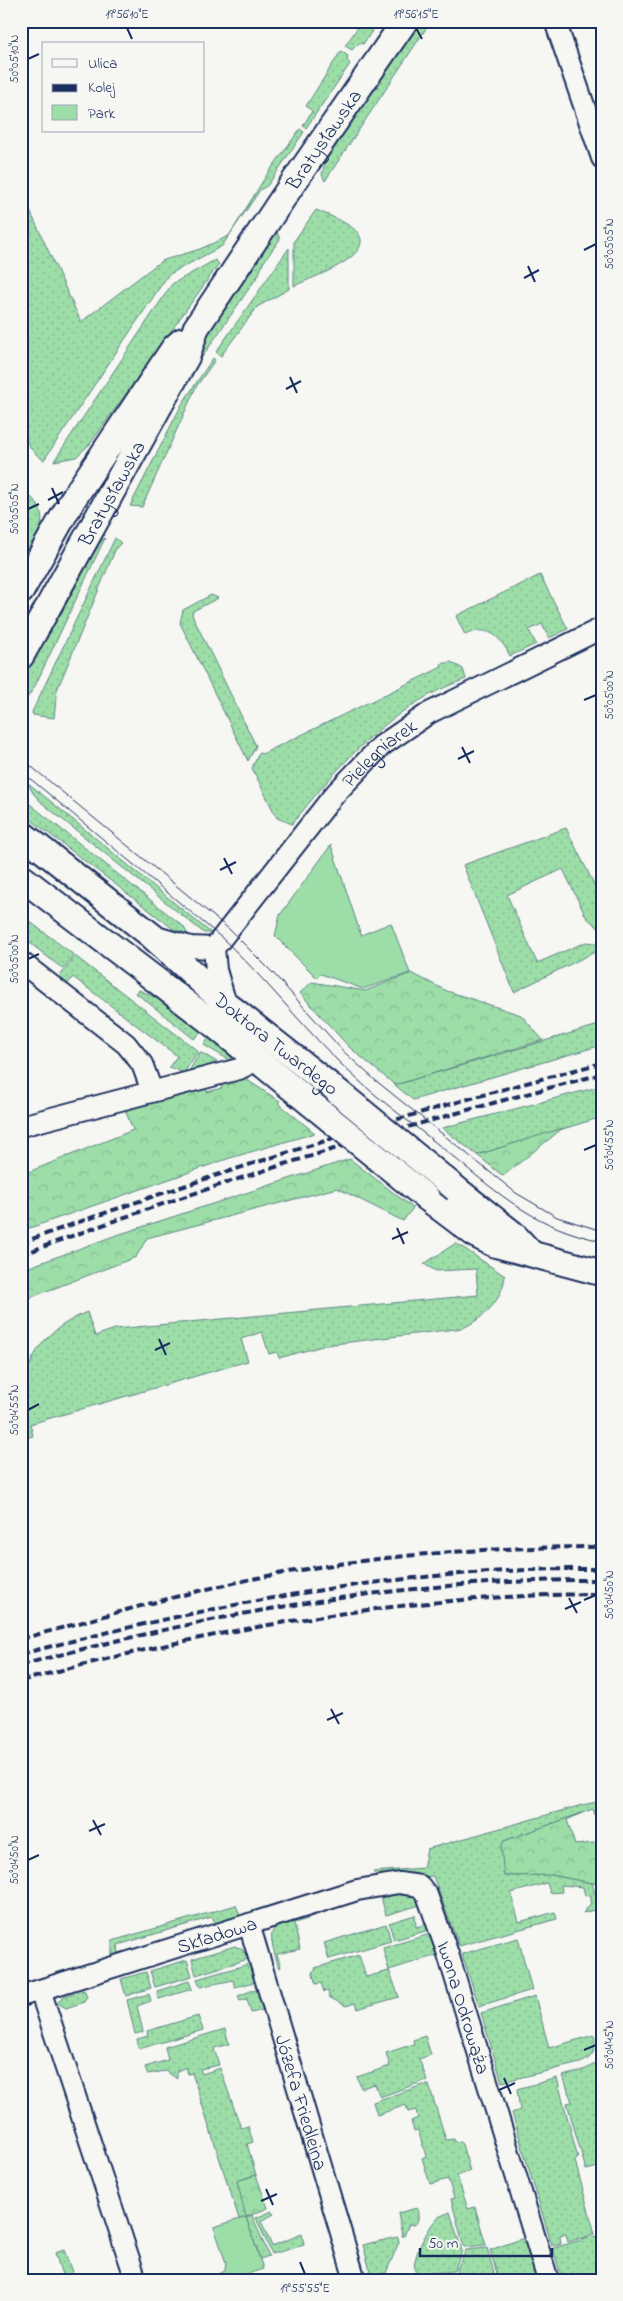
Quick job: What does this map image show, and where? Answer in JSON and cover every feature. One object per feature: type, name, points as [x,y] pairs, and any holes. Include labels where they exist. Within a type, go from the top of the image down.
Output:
[{"type":"street","points":[[555,21],[602,158]]},
{"type":"street","name":"Bratysławska","points":[[21,590],[77,492],[174,348],[196,328],[293,183],[405,23]]},
{"type":"street","name":"Bratysławska","points":[[21,656],[187,356],[196,328]]},
{"type":"street","name":"Pielęgniarek","points":[[214,948],[334,795],[381,746],[429,713],[602,628]]},
{"type":"street","name":"Doktora Twardego","points":[[21,833],[152,936],[226,1004],[513,1234],[531,1254]]},
{"type":"street","name":"Doktora Twardego","points":[[21,877],[257,1060],[427,1198],[476,1235],[494,1244],[602,1273]]},
{"type":"street","points":[[152,936],[191,948],[214,948],[216,970],[226,1004]]},
{"type":"street","points":[[21,962],[126,1044],[142,1064],[152,1090]]},
{"type":"street","points":[[21,1126],[152,1090],[246,1067],[257,1060]]},
{"type":"street","name":"Składowa","points":[[21,1996],[374,1886],[415,1884]]},
{"type":"street","name":"Iwona Odrowąża","points":[[415,1884],[424,1890],[432,1906],[548,2280]]},
{"type":"street","name":"Józefa Friedleina","points":[[249,1924],[355,2280]]},
{"type":"street","points":[[40,1990],[136,2280]]},
{"type":"green space","points":[[362,21],[379,21],[363,44],[359,43],[352,50],[345,46]]},
{"type":"green space","points":[[423,21],[431,21],[325,181],[322,175],[325,162],[404,44]]},
{"type":"green space","points":[[341,51],[348,56],[347,60],[350,64],[306,128],[303,126],[312,111],[306,106]]},
{"type":"green space","points":[[300,129],[304,132],[268,185],[260,190],[231,233],[266,176]]},
{"type":"green space","points":[[26,202],[81,322],[161,261],[200,249],[229,236],[222,246],[168,275],[44,460],[35,454],[21,428],[21,204]]},
{"type":"green space","points":[[316,210],[354,229],[361,238],[360,247],[341,264],[294,286],[294,241]]},
{"type":"green space","points":[[277,232],[280,239],[263,263],[259,274],[170,404],[122,500],[121,495],[126,481],[205,338]]},
{"type":"green space","points":[[289,248],[289,289],[257,307],[221,356],[216,352]]},
{"type":"green space","points":[[215,260],[219,264],[90,444],[76,457],[54,461],[172,284]]},
{"type":"green space","points":[[213,358],[215,360],[196,387],[142,507],[130,506],[182,404]]},
{"type":"green space","points":[[31,497],[38,505],[42,522],[40,531],[21,565],[21,511]]},
{"type":"green space","points":[[105,538],[34,688],[21,706],[21,674],[62,612],[100,541]]},
{"type":"green space","points":[[115,538],[121,543],[116,548],[57,690],[54,718],[33,715],[32,712]]},
{"type":"green space","points":[[540,575],[568,629],[549,638],[542,624],[529,630],[536,644],[510,656],[502,643],[492,634],[480,631],[465,635],[456,616]]},
{"type":"green space","points":[[211,595],[218,598],[193,611],[192,615],[256,746],[248,761],[180,623],[183,610]]},
{"type":"green space","points":[[451,662],[463,669],[466,679],[439,690],[391,720],[348,759],[292,824],[277,818],[252,768],[259,753],[262,754],[442,667],[441,664]]},
{"type":"green space","points":[[27,782],[211,933],[204,933],[42,803],[33,793]]},
{"type":"green space","points":[[21,797],[183,926],[190,938],[180,934],[21,812]]},
{"type":"green space","points":[[566,828],[602,900],[602,931],[586,917],[563,869],[507,895],[537,963],[586,942],[594,943],[601,949],[514,992],[463,865]]},
{"type":"green space","points":[[331,845],[361,935],[391,923],[410,973],[363,989],[321,974],[317,978],[275,936],[280,915]]},
{"type":"green space","points":[[21,915],[74,955],[63,969],[21,936]]},
{"type":"green space","points":[[75,956],[198,1051],[184,1073],[169,1067],[177,1056],[73,977],[66,986],[57,980]]},
{"type":"green space","points":[[411,973],[447,991],[521,1015],[543,1040],[395,1085],[349,1047],[300,993],[312,982],[365,991]]},
{"type":"green space","points":[[139,990],[165,1002],[202,1030],[194,1039],[136,993]]},
{"type":"green space","points":[[602,1024],[602,1045],[413,1100],[395,1085]]},
{"type":"green space","points":[[210,1036],[236,1058],[232,1062],[204,1045]]},
{"type":"green space","points":[[200,1052],[222,1065],[188,1073]]},
{"type":"green space","points":[[242,1077],[280,1101],[278,1103],[315,1133],[227,1159],[21,1231],[21,1175],[133,1130],[124,1107],[206,1086],[207,1092],[222,1088],[221,1082]]},
{"type":"green space","points":[[602,1086],[602,1117],[477,1155],[442,1128]]},
{"type":"green space","points":[[563,1128],[503,1176],[477,1155]]},
{"type":"green space","points":[[350,1159],[413,1208],[403,1221],[337,1188],[147,1238],[136,1257],[21,1301],[21,1270],[111,1237]]},
{"type":"green space","points":[[456,1243],[505,1276],[500,1293],[491,1308],[463,1328],[326,1345],[279,1358],[277,1352],[269,1354],[262,1332],[241,1339],[248,1361],[30,1424],[33,1436],[21,1439],[23,1397],[31,1363],[39,1348],[51,1335],[66,1323],[87,1312],[95,1336],[115,1329],[478,1295],[476,1269],[436,1271],[424,1264]]},
{"type":"green space","points":[[602,1801],[602,1825],[599,1825],[593,1809],[504,1841],[504,1876],[551,1875],[592,1883],[600,1909],[583,1913],[591,1903],[591,1895],[585,1896],[583,1887],[561,1885],[562,1892],[550,1893],[547,1883],[511,1893],[519,1922],[555,1912],[557,1919],[459,1946],[433,1876],[382,1880],[373,1872],[423,1868],[427,1849]]},
{"type":"green space","points":[[582,1813],[567,1820],[575,1845],[602,1842],[602,1885],[552,1875],[504,1876],[501,1847],[504,1841]]},
{"type":"green space","points":[[413,1893],[420,1905],[386,1915],[380,1894]]},
{"type":"green space","points":[[236,1905],[239,1913],[238,1921],[218,1927],[212,1917],[118,1945],[119,1955],[112,1957],[112,1941]]},
{"type":"green space","points":[[307,1915],[308,1919],[294,1923],[300,1949],[277,1954],[281,1967],[279,1968],[272,1944],[273,1931],[277,1926]]},
{"type":"green space","points":[[415,1915],[416,1927],[427,1924],[429,1930],[394,1940],[389,1923]]},
{"type":"green space","points":[[386,1924],[391,1941],[329,1959],[324,1943]]},
{"type":"green space","points":[[430,1934],[437,1955],[389,1970],[399,1997],[357,2009],[355,2003],[346,2006],[329,1997],[328,1991],[324,1992],[321,1983],[316,1984],[312,1972],[316,1970],[315,1968],[359,1955],[366,1977],[389,1971],[383,1948]]},
{"type":"green space","points":[[518,1938],[532,1990],[479,2006],[462,1954]]},
{"type":"green space","points":[[235,1946],[243,1950],[248,1959],[196,1975],[192,1959]]},
{"type":"green space","points":[[187,1960],[192,1976],[155,1987],[150,1971]]},
{"type":"green space","points":[[249,1964],[255,1982],[235,1987],[233,1980],[200,1987],[197,1979]]},
{"type":"green space","points":[[146,1972],[151,1988],[126,1996],[121,1979]]},
{"type":"green space","points":[[189,1981],[192,1989],[159,1999],[157,1991]]},
{"type":"green space","points":[[84,1990],[87,1997],[84,2002],[66,2008],[57,2003],[64,1996]]},
{"type":"green space","points":[[253,1990],[257,1991],[263,2010],[251,2013],[247,1999],[240,2001],[238,1996]]},
{"type":"green space","points":[[149,1994],[151,2001],[137,2006],[143,2032],[135,2034],[127,2000]]},
{"type":"green space","points":[[535,1996],[549,2048],[594,2035],[595,2048],[589,2058],[580,2063],[502,2082],[481,2013]]},
{"type":"green space","points":[[198,2016],[203,2030],[139,2049],[137,2039],[148,2036],[147,2031]]},
{"type":"green space","points":[[225,2029],[229,2044],[214,2048],[219,2065],[200,2069],[202,2074],[220,2068],[241,2128],[248,2126],[253,2142],[247,2144],[256,2175],[237,2181],[247,2217],[252,2215],[269,2256],[260,2259],[246,2217],[239,2219],[192,2073],[188,2074],[186,2067],[177,2071],[177,2079],[166,2071],[147,2074],[145,2067],[168,2060],[165,2047]]},
{"type":"green space","points":[[425,2036],[431,2055],[419,2059],[427,2080],[380,2097],[375,2084],[361,2088],[357,2077],[390,2066],[386,2053],[414,2044],[413,2040]]},
{"type":"green space","points":[[600,2061],[602,2166],[586,2170],[567,2103],[572,2102],[563,2076],[586,2069]]},
{"type":"green space","points":[[557,2078],[578,2158],[575,2161],[595,2234],[568,2242],[566,2234],[560,2236],[561,2244],[552,2246],[512,2113],[520,2110],[517,2089]]},
{"type":"green space","points":[[423,2085],[429,2085],[446,2140],[454,2139],[455,2142],[461,2141],[470,2171],[457,2176],[468,2209],[475,2207],[486,2245],[464,2247],[451,2199],[454,2198],[448,2179],[430,2184],[422,2158],[426,2156],[418,2130],[414,2131],[411,2121],[418,2118],[416,2110],[408,2112],[406,2105],[377,2115],[373,2102]]},
{"type":"green space","points":[[256,2175],[268,2208],[246,2217],[237,2181]]},
{"type":"green space","points":[[417,2208],[417,2222],[414,2225],[409,2224],[404,2236],[402,2236],[398,2213]]},
{"type":"green space","points":[[272,2211],[274,2214],[261,2221],[272,2246],[302,2234],[304,2245],[272,2254],[256,2218]]},
{"type":"green space","points":[[450,2212],[462,2251],[454,2271],[417,2274],[415,2263],[417,2255],[428,2230],[436,2219]]},
{"type":"green space","points":[[246,2217],[263,2269],[228,2280],[219,2280],[217,2274],[225,2270],[226,2263],[214,2227]]},
{"type":"green space","points":[[596,2236],[602,2252],[602,2280],[562,2280],[553,2248]]},
{"type":"green space","points":[[398,2237],[399,2242],[386,2273],[374,2276],[371,2274],[363,2245],[374,2242],[375,2244],[375,2242]]},
{"type":"green space","points":[[524,2238],[537,2277],[525,2280],[499,2280],[490,2250]]},
{"type":"green space","points":[[487,2248],[496,2280],[481,2280],[456,2271],[466,2250]]},
{"type":"green space","points":[[64,2250],[75,2280],[59,2280],[58,2277],[62,2275],[55,2253]]},
{"type":"tram line","points":[[21,758],[229,929],[274,974],[343,1051],[375,1080],[516,1193],[557,1217],[602,1231]]},
{"type":"tram line","points":[[21,771],[222,938],[252,967],[336,1059],[377,1096],[520,1208],[557,1228],[602,1241]]},
{"type":"railway","points":[[21,1243],[93,1217],[309,1146],[455,1103],[602,1063]]},
{"type":"railway","points":[[21,1255],[164,1204],[309,1157],[528,1093],[602,1074]]},
{"type":"railway","points":[[21,1639],[245,1580],[318,1567],[358,1561],[480,1550],[602,1547]]},
{"type":"railway","points":[[21,1654],[165,1619],[309,1592],[454,1574],[602,1569]]},
{"type":"railway","points":[[21,1665],[166,1630],[308,1603],[380,1593],[453,1586],[527,1581],[602,1580]]},
{"type":"railway","points":[[21,1681],[92,1662],[164,1646],[308,1618],[454,1601],[602,1594]]}]
